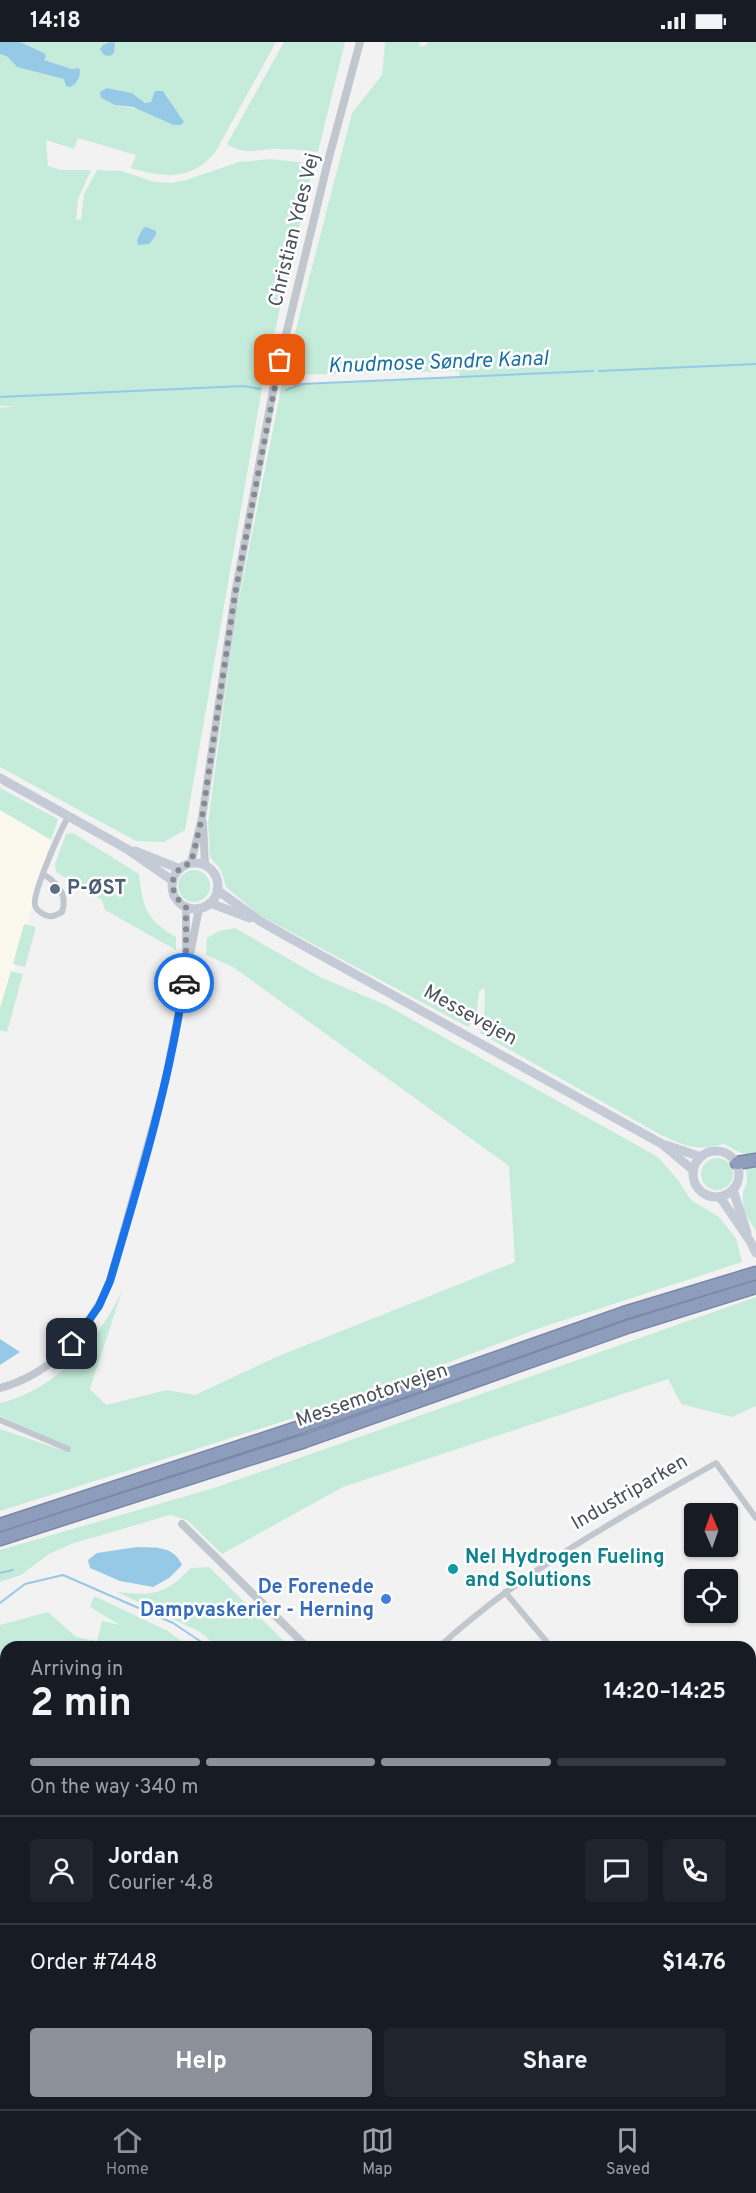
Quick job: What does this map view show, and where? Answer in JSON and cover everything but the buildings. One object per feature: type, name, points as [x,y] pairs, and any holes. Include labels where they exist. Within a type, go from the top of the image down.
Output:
[{"type":"highway","points":[[737,1163],[756,1160]]},
{"type":"highway","name":"Messemotorvejen","points":[[0,1525],[297,1428],[624,1313],[756,1273]]},
{"type":"highway","name":"Messemotorvejen","points":[[0,1539],[305,1441],[630,1326],[756,1287]]},
{"type":"main road","points":[[0,778],[128,849],[173,881]]},
{"type":"main road","points":[[128,849],[180,868]]},
{"type":"main road","points":[[191,863],[205,865],[215,875],[218,890],[210,903],[199,908],[186,907],[174,895],[173,881],[180,868],[191,863]]},
{"type":"main road","name":"Messevejen","points":[[218,890],[260,921],[662,1144],[701,1157]]},
{"type":"main road","name":"Messevejen","points":[[210,903],[260,921]]},
{"type":"main road","name":"Messevejen","points":[[662,1144],[693,1170]]},
{"type":"main road","points":[[708,1152],[724,1153],[737,1163],[739,1178],[733,1190],[720,1197],[710,1197],[696,1186],[693,1170],[701,1157],[708,1152]]},
{"type":"main road","points":[[733,1190],[750,1241]]},
{"type":"main road","points":[[720,1197],[756,1253]]},
{"type":"street","name":"Christian Ydes Vej","points":[[191,863],[202,818],[235,594],[273,391],[360,42]]},
{"type":"street","points":[[43,874],[55,882],[62,891],[65,903],[62,912],[54,916],[45,915],[37,910],[34,904],[43,874],[69,816]]},
{"type":"street","name":"Christian Ydes Vej","points":[[202,818],[205,865]]},
{"type":"street","points":[[186,907],[186,970]]},
{"type":"street","points":[[0,1388],[29,1376],[51,1363],[72,1344],[99,1306],[110,1281],[165,1083],[199,908]]},
{"type":"street","points":[[121,1207],[131,1210]]},
{"type":"street","points":[[0,1420],[68,1449]]},
{"type":"street","name":"Industriparken","points":[[445,1641],[463,1624],[558,1554],[716,1463],[756,1518]]},
{"type":"street","points":[[182,1524],[301,1641]]},
{"type":"street","points":[[506,1592],[546,1641]]},
{"type":"shaded area","points":[[0,810],[51,840],[0,1019]]},
{"type":"green space","points":[[20,42],[276,42],[216,151],[198,168],[177,174],[155,174],[131,168],[136,155],[78,138],[74,149],[46,140],[48,166],[61,170],[91,170],[78,199],[76,219],[81,220],[84,194],[97,170],[121,171],[155,182],[171,183],[239,162],[271,159],[314,164],[264,377],[185,830],[164,842],[136,841],[0,767],[0,408],[16,406],[0,406],[0,54],[8,57],[17,67],[64,79],[79,68],[72,69],[43,60],[44,53]],"holes":[[[107,88],[132,93],[145,103],[166,94],[175,111],[182,117],[115,105],[101,98]]]},
{"type":"green space","points":[[284,42],[345,42],[318,152],[280,149],[238,150],[227,144]]},
{"type":"green space","points":[[385,42],[420,42],[419,45],[423,47],[429,42],[756,42],[756,1155],[741,1153],[724,1144],[691,1147],[661,1135],[480,1033],[484,1021],[485,988],[479,991],[476,1017],[468,1027],[259,915],[226,887],[221,870],[210,857],[208,823],[236,614],[282,384],[460,378],[459,371],[284,375],[352,113],[382,75]]},
{"type":"green space","points":[[0,788],[58,819],[51,840],[0,810]]},
{"type":"green space","points":[[73,833],[139,874],[147,911],[158,924],[176,937],[176,950],[105,910],[102,900],[56,872],[55,864],[66,834]]},
{"type":"green space","points":[[194,870],[205,875],[210,886],[205,897],[194,902],[183,897],[178,886],[183,875]]},
{"type":"green space","points":[[24,924],[36,927],[25,967],[13,964]]},
{"type":"green space","points":[[235,928],[320,977],[386,1005],[658,1157],[678,1180],[691,1200],[719,1217],[736,1238],[742,1262],[540,1328],[341,1403],[0,1511],[0,1429],[68,1452],[72,1449],[0,1416],[0,1403],[20,1397],[39,1387],[73,1361],[101,1328],[122,1291],[90,1389],[106,1405],[167,1390],[195,1395],[276,1357],[515,1262],[509,1166],[233,967],[206,955],[207,938],[219,931]]},
{"type":"green space","points":[[11,971],[23,974],[7,1032],[0,1030],[0,1008]]},
{"type":"green space","points":[[717,1158],[728,1163],[733,1174],[728,1185],[717,1190],[706,1185],[701,1174],[706,1163]]},
{"type":"green space","points":[[756,1167],[756,1231],[743,1210],[743,1192],[747,1182],[746,1168]]},
{"type":"green space","points":[[756,1297],[756,1406],[732,1417],[681,1404],[668,1379],[343,1487],[222,1554],[187,1520],[170,1515],[71,1544],[49,1554],[21,1575],[0,1582],[0,1550],[214,1488]]},
{"type":"green space","points":[[209,1567],[284,1641],[211,1641],[200,1632],[117,1592],[140,1594],[158,1592],[174,1584],[191,1568]]},
{"type":"green space","points":[[94,1596],[168,1631],[181,1641],[97,1641],[102,1621],[120,1625],[90,1607]]},
{"type":"green space","points":[[48,1612],[76,1637],[97,1641],[0,1641],[0,1625]]},
{"type":"water","points":[[0,42],[20,42],[44,53],[46,56],[44,60],[72,69],[79,68],[78,79],[70,87],[66,86],[64,79],[17,67],[8,57],[0,54]]},
{"type":"water","points":[[111,42],[115,43],[114,53],[110,56],[104,55],[100,49]]},
{"type":"water","points":[[107,88],[132,93],[145,103],[151,102],[155,91],[163,91],[184,122],[181,125],[174,125],[133,107],[115,105],[101,98],[100,92]]},
{"type":"water","points":[[143,228],[156,231],[156,235],[149,244],[138,245],[137,240]]},
{"type":"water","points":[[0,1339],[20,1352],[0,1365]]},
{"type":"water","points":[[137,1547],[169,1551],[182,1565],[169,1578],[153,1587],[120,1581],[90,1568],[88,1560],[97,1553]]},
{"type":"waterway","name":"Knudmose Søndre Kanal","points":[[599,371],[756,364]]},
{"type":"waterway","name":"Knudmose Søndre Kanal","points":[[286,390],[301,384],[593,371]]},
{"type":"waterway","name":"Knudmose Søndre Kanal","points":[[0,397],[244,386],[260,389]]},
{"type":"waterway","points":[[0,1573],[13,1570]]},
{"type":"waterway","points":[[0,1603],[25,1584],[63,1575],[173,1623],[200,1641]]},
{"type":"way so far","points":[[184,983],[186,907],[178,902],[174,895],[173,881],[180,868],[191,863],[202,818],[235,594],[280,360]]},
{"type":"place","name":"P-ØST","points":[[55,889]]},
{"type":"place","name":"Nel Hydrogen Fueling and Solutions","points":[[453,1569]]},
{"type":"place","name":"De Forenede Dampvaskerier - Herning","points":[[386,1599]]},
{"type":"route","points":[[72,1344],[99,1306],[110,1281],[165,1083],[184,983]]}]
